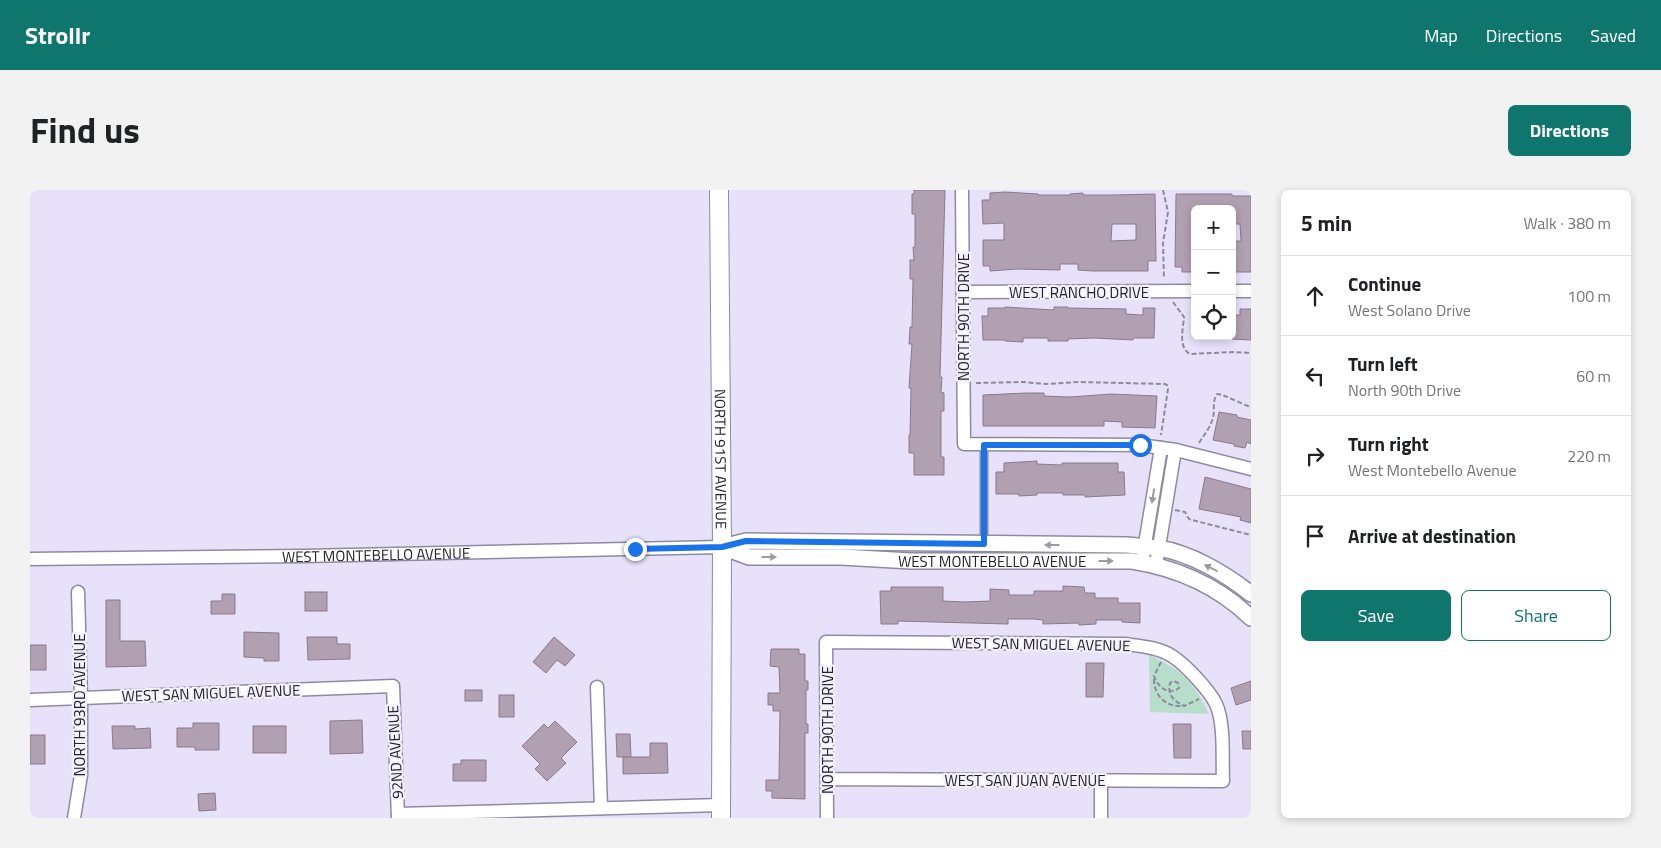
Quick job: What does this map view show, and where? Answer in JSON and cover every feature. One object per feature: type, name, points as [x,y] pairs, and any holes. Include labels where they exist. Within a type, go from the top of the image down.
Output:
[{"type":"main road","name":"NORTH 91ST AVENUE","points":[[719,190],[722,547],[721,811]]},
{"type":"street","name":"NORTH 90TH DRIVE","points":[[962,190],[964,444],[984,445]]},
{"type":"street","points":[[1236,291],[1251,291]]},
{"type":"street","name":"WEST RANCHO DRIVE","points":[[963,292],[1191,292]]},
{"type":"street","points":[[984,445],[1154,447],[1180,451],[1251,469]]},
{"type":"street","points":[[1152,548],[1154,447]]},
{"type":"street","points":[[1149,564],[1152,548],[1166,509],[1180,451]]},
{"type":"street","name":"WEST MONTEBELLO AVENUE","points":[[30,559],[304,556],[722,547],[746,541],[1127,545],[1152,548],[1181,555],[1211,567],[1236,582],[1251,594]]},
{"type":"street","name":"WEST MONTEBELLO AVENUE","points":[[722,547],[749,557],[841,557],[911,561],[1132,561],[1176,571],[1203,583],[1221,593],[1251,618]]},
{"type":"street","name":"NORTH 93RD AVENUE","points":[[74,818],[81,774],[78,592]]},
{"type":"street","name":"NORTH 90TH DRIVE","points":[[826,642],[827,818]]},
{"type":"street","name":"WEST SAN MIGUEL AVENUE","points":[[826,642],[1124,644],[1148,647],[1172,656],[1209,693],[1216,705],[1221,726],[1223,781]]},
{"type":"street","name":"WEST SAN MIGUEL AVENUE","points":[[30,700],[392,686]]},
{"type":"street","name":"92ND AVENUE","points":[[392,686],[398,816]]},
{"type":"street","points":[[597,687],[601,808]]},
{"type":"street","name":"WEST SAN JUAN AVENUE","points":[[827,779],[1223,781]]},
{"type":"street","points":[[1101,780],[1101,818]]},
{"type":"street","points":[[398,816],[601,808],[721,811]]},
{"type":"lane","points":[[984,445],[984,544]]},
{"type":"path","points":[[963,383],[1165,384],[1168,389],[1161,440],[1149,438],[1154,447]]},
{"type":"path","points":[[1180,451],[1186,444],[1196,446],[1207,432],[1214,415],[1214,401],[1217,394],[1224,395],[1235,402],[1251,407]]},
{"type":"path","points":[[1166,509],[1185,512],[1189,519],[1192,520],[1251,535]]},
{"type":"path","points":[[1165,653],[1154,676],[1155,689],[1160,698],[1170,705],[1184,706],[1209,693]]},
{"type":"path","points":[[1154,676],[1158,684],[1169,691],[1179,688],[1177,682],[1174,681],[1170,684],[1169,691],[1173,699],[1184,706]]},
{"type":"green space","points":[[1149,655],[1170,666],[1186,678],[1198,693],[1209,714],[1150,712]]},
{"type":"building","points":[[914,190],[945,190],[940,377],[942,377],[941,392],[944,393],[944,411],[941,411],[941,457],[944,457],[944,475],[914,475],[914,453],[909,453],[911,388],[909,388],[912,344],[909,344],[910,327],[912,327],[913,279],[910,279],[910,260],[914,260],[913,247],[915,247],[915,214],[912,214],[912,194],[914,194]]},
{"type":"building","points":[[1005,192],[1038,195],[1083,193],[1083,195],[1155,194],[1156,261],[1148,261],[1148,271],[1078,270],[1078,264],[1060,264],[1060,270],[1017,269],[990,271],[990,266],[983,266],[983,240],[1004,240],[1004,223],[983,224],[982,200],[990,200],[990,193]],"holes":[[[1112,224],[1136,224],[1136,240],[1111,241]]]},
{"type":"building","points":[[1176,194],[1251,196],[1251,272],[1236,272],[1236,241],[1241,241],[1240,224],[1236,224],[1236,205],[1191,205],[1191,272],[1182,272],[1182,267],[1175,267]]},
{"type":"building","points":[[1005,307],[1054,310],[1054,307],[1126,309],[1126,314],[1143,315],[1143,308],[1155,308],[1154,338],[1133,338],[1133,340],[1094,338],[1048,341],[1048,338],[1023,338],[1023,342],[983,340],[982,316],[988,316],[988,308]]},
{"type":"building","points":[[1240,309],[1251,309],[1251,340],[1236,339],[1236,315],[1240,315]]},
{"type":"building","points":[[1044,393],[1044,396],[1070,397],[1111,394],[1157,396],[1155,428],[1122,427],[1122,422],[1104,421],[1104,426],[983,426],[983,395]]},
{"type":"building","points":[[1219,412],[1251,420],[1251,444],[1247,442],[1245,448],[1213,440]]},
{"type":"building","points":[[1037,461],[1037,464],[1062,465],[1062,463],[1118,463],[1118,472],[1124,472],[1125,495],[1085,497],[1085,495],[1063,495],[1063,493],[1037,493],[1037,495],[1019,496],[1019,494],[996,494],[996,472],[1004,472],[1004,463]]},
{"type":"building","points":[[1205,477],[1251,489],[1251,523],[1240,520],[1241,517],[1199,509]]},
{"type":"building","points":[[1063,586],[1084,587],[1085,593],[1095,593],[1095,598],[1118,598],[1118,603],[1140,603],[1140,623],[1122,622],[1122,620],[1096,620],[1096,624],[1043,624],[1043,620],[1008,619],[1008,624],[898,621],[898,624],[881,624],[880,591],[891,591],[891,587],[943,587],[943,601],[964,602],[990,601],[990,589],[1009,590],[1009,595],[1034,595],[1034,591],[1063,591]]},
{"type":"building","points":[[305,592],[327,592],[327,611],[305,611]]},
{"type":"building","points":[[222,594],[235,594],[235,614],[211,614],[211,601],[222,601]]},
{"type":"building","points":[[106,600],[120,600],[120,641],[145,641],[146,666],[106,667]]},
{"type":"building","points":[[244,632],[279,633],[279,661],[264,661],[264,658],[244,657]]},
{"type":"building","points":[[307,637],[337,637],[337,644],[350,644],[350,659],[308,660]]},
{"type":"building","points":[[554,637],[575,655],[565,666],[557,660],[546,673],[533,662]]},
{"type":"building","points":[[30,645],[46,645],[46,670],[30,670]]},
{"type":"building","points":[[771,649],[799,649],[799,654],[805,654],[805,681],[808,681],[808,690],[806,690],[806,724],[808,724],[808,733],[805,733],[805,799],[772,798],[772,791],[766,791],[766,780],[779,780],[780,711],[773,711],[773,705],[768,705],[768,693],[780,693],[779,667],[770,666]]},
{"type":"building","points":[[1086,663],[1104,663],[1103,697],[1086,697]]},
{"type":"building","points":[[1251,681],[1251,700],[1236,705],[1231,688]]},
{"type":"building","points":[[465,690],[482,690],[482,701],[465,701]]},
{"type":"building","points":[[499,695],[514,695],[514,717],[499,717]]},
{"type":"building","points":[[362,720],[363,753],[330,754],[330,721]]},
{"type":"building","points":[[555,721],[577,742],[561,758],[566,763],[547,781],[535,769],[540,764],[522,746],[544,724],[548,728]]},
{"type":"building","points":[[193,723],[219,723],[219,750],[195,750],[195,747],[177,747],[177,728],[193,728]]},
{"type":"building","points":[[1173,724],[1191,724],[1191,758],[1174,758]]},
{"type":"building","points":[[112,726],[135,726],[135,729],[150,728],[151,748],[113,749]]},
{"type":"building","points":[[253,726],[286,726],[286,753],[253,753]]},
{"type":"building","points":[[1242,731],[1251,731],[1251,749],[1243,749]]},
{"type":"building","points":[[616,734],[630,734],[631,757],[617,757]]},
{"type":"building","points":[[30,735],[45,735],[45,764],[30,764]]},
{"type":"building","points":[[650,743],[667,743],[668,773],[623,774],[623,757],[650,757]]},
{"type":"building","points":[[461,760],[486,760],[486,781],[453,781],[453,764],[461,764]]},
{"type":"building","points":[[215,793],[216,810],[199,811],[198,794]]},
{"type":"route","points":[[635,549],[722,547],[746,541],[984,544],[984,445],[1140,445]]}]
